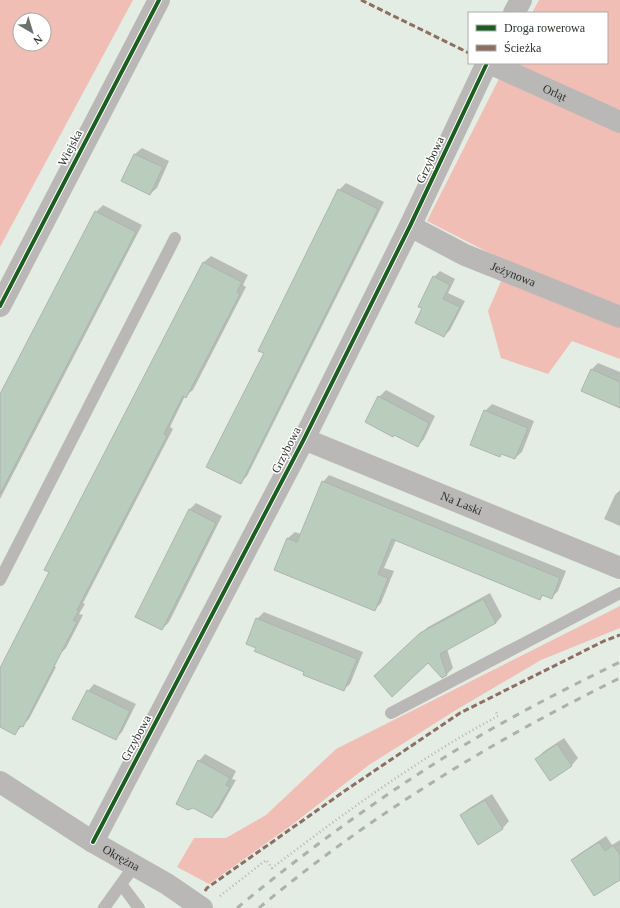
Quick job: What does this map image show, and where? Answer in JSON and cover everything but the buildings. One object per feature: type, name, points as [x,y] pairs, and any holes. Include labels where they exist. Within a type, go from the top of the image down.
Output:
[{"type":"street","name":"Wiejska","points":[[0,306],[159,0]]},
{"type":"street","points":[[515,12],[521,0]]},
{"type":"street","name":"Grzybowa","points":[[93,842],[304,439],[410,226],[488,64]]},
{"type":"street","name":"Orląt","points":[[490,64],[620,122]]},
{"type":"street","name":"Jeżynowa","points":[[410,226],[465,255],[620,317]]},
{"type":"street","name":"Na Laski","points":[[304,439],[620,568]]},
{"type":"street","name":"Okrężna","points":[[0,782],[93,842],[134,866],[209,904]]},
{"type":"lane","points":[[0,580],[175,238]]},
{"type":"lane","points":[[391,714],[620,593]]},
{"type":"lane","points":[[104,908],[134,866]]},
{"type":"lane","points":[[121,884],[139,908]]},
{"type":"path","points":[[209,904],[266,860],[272,868],[338,818],[381,788],[449,744],[498,716],[495,710]]},
{"type":"shaded area","points":[[0,0],[133,0],[0,247]]},
{"type":"shaded area","points":[[539,0],[620,0],[620,359],[572,341],[548,374],[501,358],[488,311],[509,263],[427,221],[506,64],[608,64],[608,12],[533,12]]},
{"type":"shaded area","points":[[620,606],[620,628],[541,660],[456,710],[369,765],[293,824],[209,884],[177,867],[194,838],[226,838],[266,815],[336,749]]},
{"type":"railway","points":[[237,908],[342,826],[425,770],[514,716],[620,662]]},
{"type":"railway","points":[[259,908],[344,842],[433,782],[525,728],[620,678]]},
{"type":"marked path","points":[[361,0],[468,53]]},
{"type":"marked path","points":[[205,891],[207,888],[346,790],[460,713],[604,641],[620,635]]},
{"type":"cycle path","points":[[0,306],[159,0]]},
{"type":"cycle path","points":[[93,842],[304,439],[410,226],[487,64]]}]
